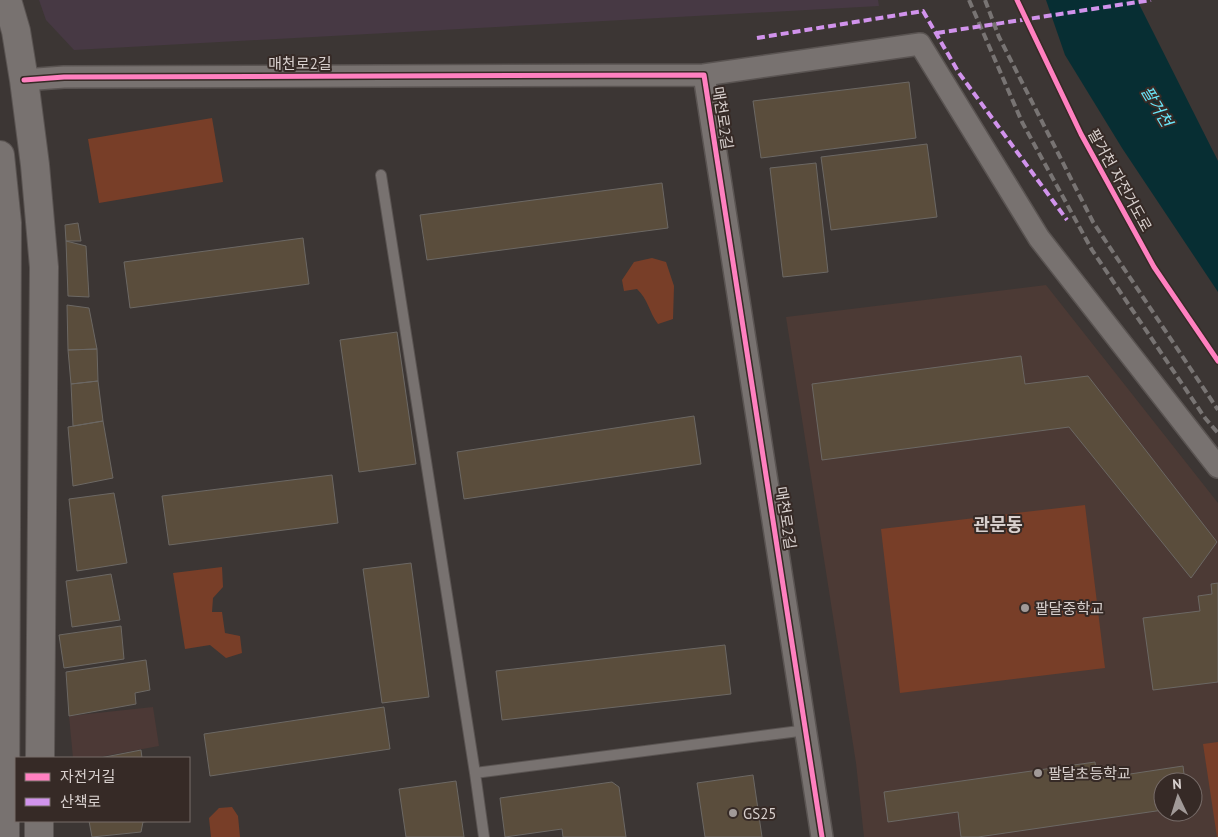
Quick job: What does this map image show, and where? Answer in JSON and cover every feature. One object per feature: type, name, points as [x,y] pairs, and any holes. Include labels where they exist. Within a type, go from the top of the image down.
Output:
[{"type":"main road","points":[[7,0],[16,30],[24,80],[35,165],[44,267],[40,757]]},
{"type":"main road","points":[[0,155],[7,222],[5,837]]},
{"type":"main road","points":[[39,822],[39,837]]},
{"type":"street","points":[[704,75],[920,44],[1039,238],[1218,467]]},
{"type":"street","name":"매천로2길","points":[[24,80],[64,76],[704,75],[807,730],[822,837]]},
{"type":"lane","points":[[381,175],[484,837]]},
{"type":"lane","points":[[475,772],[807,730]]},
{"type":"shaded area","points":[[39,0],[878,0],[879,6],[74,50],[46,20]]},
{"type":"shaded area","points":[[212,118],[223,182],[99,203],[88,139]]},
{"type":"shaded area","points":[[652,258],[666,262],[674,286],[673,319],[658,324],[641,293],[637,289],[624,291],[622,280],[634,262]]},
{"type":"shaded area","name":"팔달중학교","points":[[1046,285],[1218,503],[1218,837],[864,837],[856,763],[786,317]]},
{"type":"shaded area","points":[[1085,505],[1105,668],[900,693],[881,529]]},
{"type":"shaded area","points":[[222,567],[223,587],[213,598],[212,612],[222,612],[225,633],[240,636],[242,653],[226,658],[210,645],[185,649],[173,573]]},
{"type":"shaded area","points":[[153,707],[159,746],[99,757],[73,757],[69,716]]},
{"type":"shaded area","points":[[1218,742],[1218,837],[1217,837],[1203,744]]},
{"type":"shaded area","points":[[232,807],[238,816],[240,837],[211,837],[209,818],[219,808]]},
{"type":"water","name":"팔거천","points":[[1046,0],[1137,0],[1218,161],[1218,292],[1122,148],[1065,55]]},
{"type":"building","points":[[909,82],[916,138],[761,158],[753,101]]},
{"type":"building","points":[[927,144],[937,217],[831,230],[821,157]]},
{"type":"building","points":[[816,163],[828,272],[783,277],[770,168]]},
{"type":"building","points":[[662,183],[668,228],[427,260],[420,215]]},
{"type":"building","points":[[78,223],[81,241],[66,241],[65,225]]},
{"type":"building","points":[[303,238],[309,284],[130,308],[124,262]]},
{"type":"building","points":[[66,241],[86,246],[89,297],[68,296]]},
{"type":"building","points":[[67,305],[89,308],[97,349],[68,350]]},
{"type":"building","points":[[397,332],[416,464],[359,472],[340,340]]},
{"type":"building","points":[[97,349],[98,381],[71,384],[68,350]]},
{"type":"building","points":[[1021,356],[1025,384],[1088,376],[1217,542],[1191,578],[1069,427],[822,460],[812,384]]},
{"type":"building","points":[[98,381],[103,421],[73,426],[71,384]]},
{"type":"building","points":[[694,416],[701,464],[464,499],[457,452]]},
{"type":"building","points":[[103,421],[113,478],[73,486],[68,427]]},
{"type":"building","points":[[332,475],[338,523],[169,545],[162,496]]},
{"type":"building","points":[[114,493],[127,563],[77,571],[69,499]]},
{"type":"building","points":[[411,563],[429,697],[382,703],[363,569]]},
{"type":"building","points":[[111,574],[120,620],[72,627],[66,581]]},
{"type":"building","points":[[1218,583],[1218,682],[1153,690],[1143,618],[1200,611],[1198,596],[1212,594],[1211,584]]},
{"type":"building","points":[[121,626],[124,659],[64,668],[59,635]]},
{"type":"building","points":[[725,645],[731,694],[502,720],[496,671]]},
{"type":"building","points":[[146,660],[150,690],[135,693],[136,704],[69,716],[66,672]]},
{"type":"building","points":[[384,707],[390,749],[210,776],[204,734]]},
{"type":"building","points":[[141,750],[142,757],[105,757]]},
{"type":"building","points":[[1095,762],[1097,779],[1183,766],[1184,772],[1153,772],[1153,811],[978,837],[961,837],[958,812],[888,822],[884,792]]},
{"type":"building","points":[[753,775],[762,837],[705,837],[697,783]]},
{"type":"building","points":[[456,781],[464,837],[406,837],[399,789]]},
{"type":"building","points":[[612,782],[619,787],[626,837],[563,837],[562,829],[505,837],[500,798]]},
{"type":"building","points":[[89,822],[143,822],[141,832],[92,837]]},
{"type":"railway","points":[[969,0],[1022,122],[1092,250],[1205,418],[1218,433]]},
{"type":"railway","points":[[985,0],[999,37],[1093,222],[1218,410]]},
{"type":"marked path","points":[[937,33],[1151,0]]},
{"type":"marked path","points":[[757,38],[923,11],[959,73],[1067,220]]},
{"type":"cycle path","name":"팔거천 자전거도로","points":[[1017,0],[1081,134],[1154,267],[1218,361]]},
{"type":"cycle path","points":[[24,80],[64,77],[704,75],[822,837]]},
{"type":"place","name":"팔달중학교","points":[[1025,608]]},
{"type":"place","name":"팔달초등학교","points":[[1038,773]]},
{"type":"place","name":"GS25","points":[[733,813]]},
{"type":"district","name":"관문동","points":[[998,524]]}]
